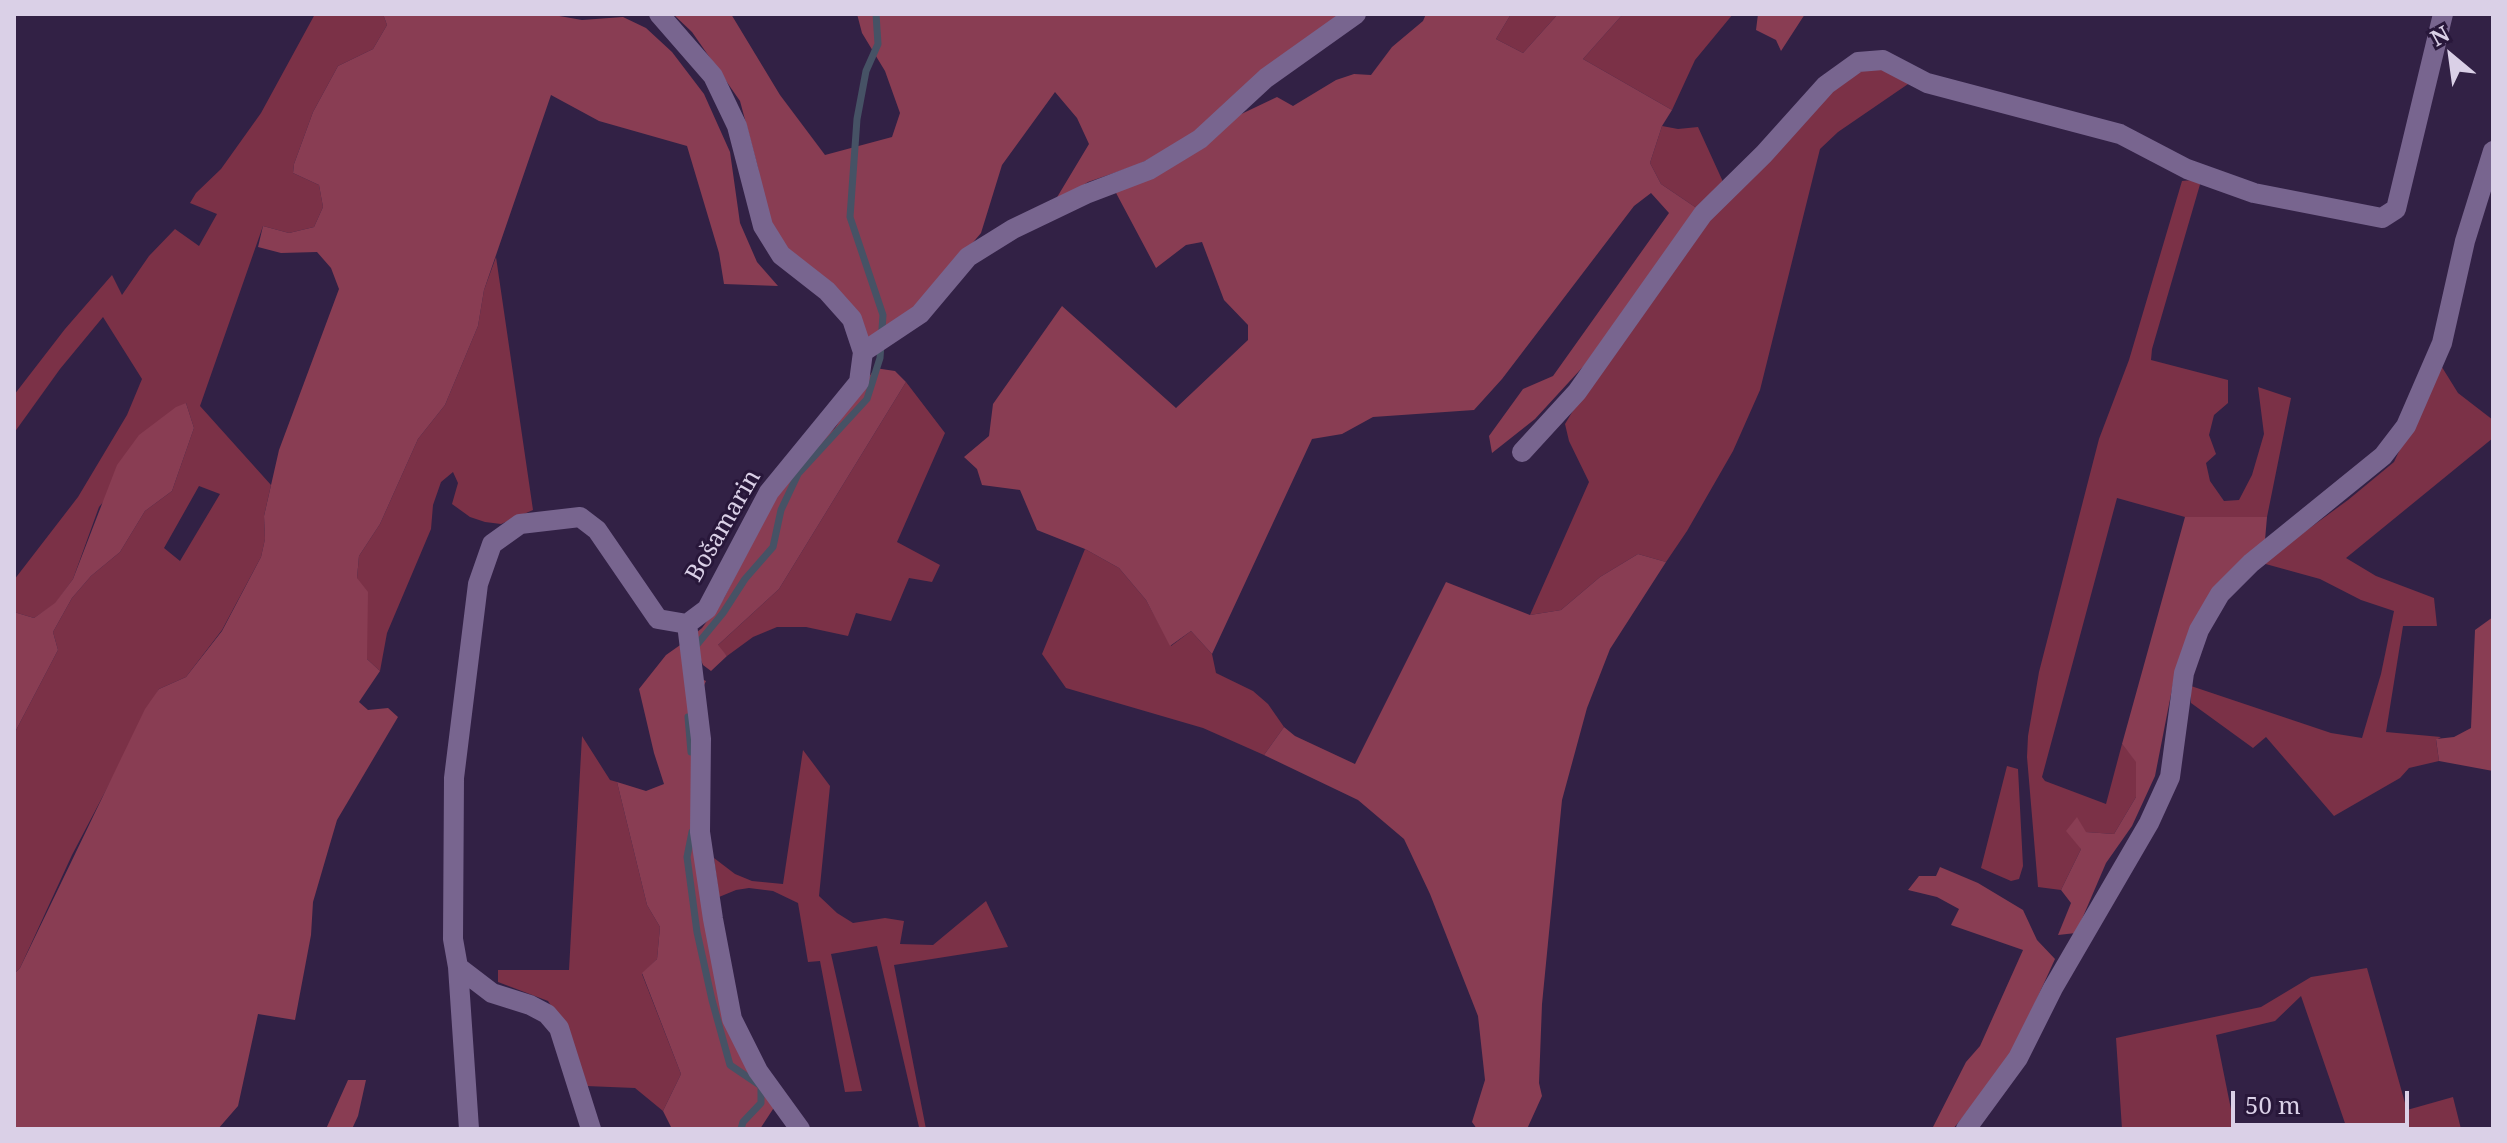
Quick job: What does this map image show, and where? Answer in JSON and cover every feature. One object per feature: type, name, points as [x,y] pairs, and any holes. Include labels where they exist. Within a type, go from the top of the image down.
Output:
[{"type":"street","points":[[659,14],[713,76],[737,126],[763,226],[781,255],[827,291],[852,319],[863,352],[920,314],[968,257],[1013,229],[1086,194],[1149,170],[1200,139],[1266,78],[1356,14]]},
{"type":"street","points":[[1522,452],[1577,392],[1703,214],[1764,154],[1826,85],[1858,62],[1883,60],[1927,83],[2120,134],[2187,169],[2254,193],[2382,218],[2396,209],[2443,14]]},
{"type":"street","points":[[1966,1129],[2018,1058],[2053,988],[2149,823],[2170,777],[2184,673],[2199,630],[2220,594],[2251,563],[2383,456],[2406,426],[2442,343],[2457,272],[2493,151]]},
{"type":"street","name":"Bošamarin","points":[[687,624],[707,609],[769,492],[859,382],[863,352]]},
{"type":"street","points":[[469,1129],[458,967],[453,939],[454,778],[478,584],[492,544],[520,524],[580,517],[597,530],[658,619],[687,624],[701,739],[700,832],[732,1019],[758,1071],[800,1129]]},
{"type":"street","points":[[458,967],[492,993],[547,1014],[559,1028],[591,1129]]},
{"type":"shaded area","points":[[315,14],[383,14],[387,25],[373,49],[338,66],[313,112],[294,164],[293,173],[319,185],[323,207],[314,227],[289,233],[263,226],[200,406],[271,485],[264,516],[265,539],[261,557],[222,630],[186,677],[159,689],[72,855],[20,968],[14,974],[14,734],[58,650],[53,632],[72,598],[91,576],[120,552],[145,511],[172,491],[194,428],[186,403],[99,507],[73,579],[55,604],[34,618],[14,612],[14,580],[78,497],[127,415],[142,379],[103,317],[60,369],[14,433],[14,395],[112,275],[122,295],[149,256],[175,229],[199,246],[217,214],[190,203],[221,169],[261,113]],"holes":[[[199,486],[220,494],[180,561],[164,548]]]},
{"type":"shaded area","points":[[383,14],[548,14],[582,20],[623,17],[646,28],[672,52],[704,94],[730,152],[740,223],[757,262],[778,286],[724,284],[719,253],[687,146],[599,121],[551,95],[484,290],[478,326],[445,405],[418,439],[380,524],[359,556],[357,578],[368,592],[367,659],[380,671],[359,702],[368,710],[388,708],[398,717],[337,820],[313,902],[311,935],[295,1020],[258,1014],[238,1106],[218,1129],[14,1129],[14,974],[20,968],[145,709],[159,689],[186,677],[222,631],[261,557],[265,539],[264,516],[279,450],[339,289],[331,268],[317,252],[281,253],[258,247],[263,226],[289,233],[314,227],[323,207],[319,185],[293,173],[294,164],[313,112],[338,66],[373,49],[387,25]]},
{"type":"shaded area","points":[[673,14],[731,14],[780,95],[825,155],[892,137],[900,113],[885,71],[862,33],[857,14],[1341,14],[1198,135],[1137,165],[1088,182],[1053,204],[1089,144],[1077,118],[1055,92],[1002,165],[981,233],[894,336],[877,346],[798,265],[766,221],[758,168],[740,101],[692,32]]},
{"type":"shaded area","points":[[1426,14],[1511,14],[1496,39],[1523,53],[1558,14],[1623,14],[1583,59],[1672,110],[1662,126],[1650,163],[1661,184],[1698,209],[1591,358],[1535,419],[1492,453],[1489,436],[1523,389],[1553,376],[1669,213],[1651,193],[1634,206],[1502,379],[1474,410],[1373,417],[1342,434],[1312,439],[1212,654],[1191,631],[1170,646],[1146,600],[1119,568],[1085,549],[1037,530],[1020,490],[982,485],[977,469],[964,457],[989,436],[993,404],[1062,306],[1176,408],[1248,340],[1248,325],[1224,300],[1202,242],[1186,245],[1156,268],[1115,191],[1235,117],[1277,97],[1293,106],[1336,80],[1354,74],[1371,75],[1392,47],[1423,21]]},
{"type":"shaded area","points":[[1511,14],[1558,14],[1523,53],[1496,39]]},
{"type":"shaded area","points":[[1623,14],[1733,14],[1695,60],[1672,110],[1583,59]]},
{"type":"shaded area","points":[[1758,14],[1805,14],[1781,51],[1776,40],[1756,30]]},
{"type":"shaded area","points":[[1879,66],[1911,82],[1838,132],[1820,149],[1760,390],[1733,451],[1687,531],[1666,562],[1638,554],[1600,577],[1561,610],[1530,615],[1589,482],[1569,441],[1565,424],[1577,404],[1685,247],[1829,89],[1858,70]]},
{"type":"shaded area","points":[[1662,126],[1678,129],[1698,127],[1724,184],[1698,209],[1661,184],[1650,163]]},
{"type":"shaded area","points":[[2182,181],[2201,181],[2151,360],[2228,380],[2228,403],[2214,415],[2209,435],[2216,454],[2206,463],[2210,481],[2224,501],[2239,500],[2252,475],[2264,434],[2258,387],[2291,398],[2267,517],[2185,517],[2117,498],[2042,777],[2045,781],[2106,804],[2122,744],[2137,762],[2136,797],[2114,834],[2085,832],[2077,818],[2081,849],[2061,890],[2038,887],[2027,757],[2039,672],[2099,439],[2129,360]]},
{"type":"shaded area","points":[[496,257],[533,510],[501,524],[485,522],[470,517],[452,504],[458,483],[453,472],[441,482],[433,505],[431,529],[387,633],[380,671],[367,659],[357,578],[359,556],[380,524],[418,439],[445,405],[478,326],[484,290]]},
{"type":"shaded area","points":[[2440,364],[2458,393],[2493,420],[2493,438],[2346,558],[2376,576],[2434,598],[2437,626],[2403,626],[2386,732],[2441,737],[2436,740],[2439,761],[2409,768],[2400,778],[2334,816],[2266,737],[2253,748],[2191,703],[2191,686],[2331,733],[2362,738],[2381,674],[2394,611],[2361,600],[2320,579],[2262,563],[2394,462]]},
{"type":"shaded area","points":[[875,368],[895,371],[906,382],[779,589],[718,645],[727,656],[711,671],[703,665],[691,637],[702,628],[724,598],[779,488],[808,453],[835,428]]},
{"type":"shaded area","points":[[906,382],[945,433],[897,542],[940,565],[932,582],[909,578],[891,621],[856,613],[848,636],[806,627],[777,627],[753,637],[727,656],[717,646],[779,589]]},
{"type":"shaded area","points":[[186,403],[194,428],[172,491],[145,511],[120,552],[91,576],[72,598],[53,632],[58,650],[14,734],[14,612],[34,618],[55,603],[73,579],[117,465],[139,435]]},
{"type":"shaded area","points":[[2185,517],[2267,517],[2265,540],[2173,684],[2155,776],[2132,826],[2106,863],[2076,933],[2058,935],[2071,903],[2061,890],[2081,849],[2066,831],[2077,817],[2086,832],[2114,834],[2136,797],[2136,762],[2122,744]]},
{"type":"shaded area","points":[[1085,549],[1119,568],[1146,600],[1171,646],[1191,631],[1212,654],[1216,673],[1253,691],[1268,704],[1284,727],[1264,755],[1203,728],[1066,688],[1042,654]]},
{"type":"shaded area","points":[[1638,554],[1666,562],[1610,649],[1587,708],[1562,800],[1542,1004],[1539,1083],[1542,1096],[1527,1129],[1477,1129],[1472,1122],[1485,1080],[1478,1016],[1430,894],[1404,839],[1358,800],[1264,755],[1284,727],[1295,736],[1355,764],[1446,582],[1530,615],[1561,610],[1600,577]]},
{"type":"shaded area","points":[[2493,617],[2493,771],[2439,761],[2436,739],[2454,737],[2471,728],[2475,630]]},
{"type":"shaded area","points":[[683,643],[695,676],[706,681],[694,707],[729,1020],[775,1106],[760,1129],[672,1129],[663,1111],[681,1074],[642,973],[657,959],[660,927],[647,905],[617,782],[646,791],[664,784],[639,689],[666,655]]},
{"type":"shaded area","points":[[582,736],[610,780],[617,782],[647,905],[660,927],[657,959],[642,974],[681,1074],[663,1111],[635,1088],[586,1086],[565,1027],[548,1001],[498,982],[498,970],[569,970]]},
{"type":"shaded area","points":[[803,750],[830,786],[819,896],[853,923],[885,918],[904,921],[900,944],[933,945],[986,901],[1008,947],[894,965],[926,1129],[916,1129],[919,1127],[877,946],[831,954],[862,1091],[845,1092],[820,961],[808,962],[798,903],[773,891],[749,888],[719,897],[714,858],[735,874],[752,881],[783,884]]},
{"type":"shaded area","points":[[2007,766],[2018,769],[2023,866],[2019,879],[2011,881],[1981,868]]},
{"type":"shaded area","points":[[1940,867],[1978,883],[2023,910],[2037,940],[2055,959],[2008,1062],[1953,1129],[1932,1129],[1966,1062],[1980,1046],[2023,950],[1951,925],[1959,909],[1937,897],[1908,890],[1919,876],[1936,876]]},
{"type":"shaded area","points":[[2367,968],[2407,1110],[2453,1097],[2461,1129],[2347,1129],[2301,996],[2275,1021],[2216,1035],[2235,1129],[2122,1129],[2116,1038],[2261,1007],[2311,977]]},
{"type":"shaded area","points":[[348,1080],[366,1080],[358,1116],[352,1129],[326,1129]]},
{"type":"waterway","points":[[695,647],[773,547],[781,510],[798,474],[867,399],[880,358],[883,315],[850,217],[857,119],[866,71],[878,44],[876,14]]},
{"type":"waterway","points":[[688,717],[691,752]]},
{"type":"waterway","points":[[692,832],[687,857],[697,932],[712,1000],[730,1065],[761,1086],[761,1103],[743,1122],[741,1129]]}]
